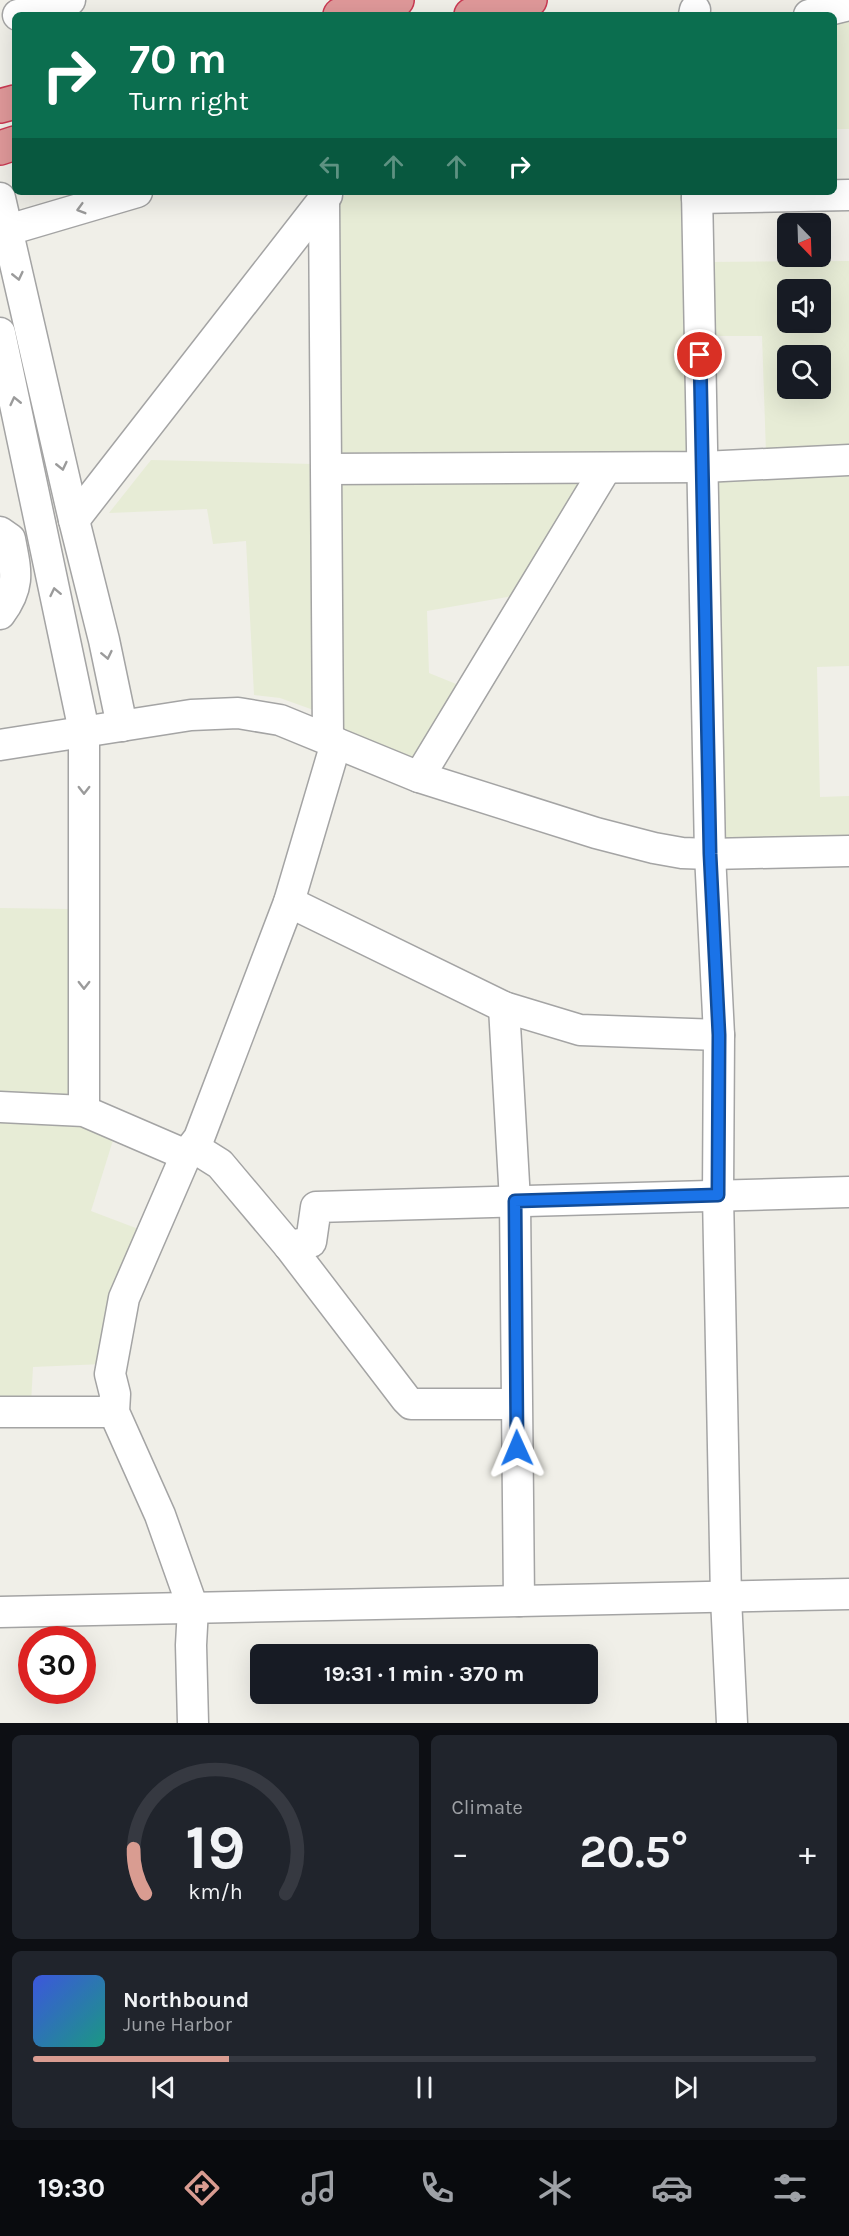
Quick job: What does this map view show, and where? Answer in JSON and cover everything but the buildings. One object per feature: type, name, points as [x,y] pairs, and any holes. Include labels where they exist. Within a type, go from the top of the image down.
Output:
[{"type":"highway","points":[[351,12],[397,0]]},
{"type":"highway","points":[[483,12],[530,0]]},
{"type":"street","points":[[27,12],[70,0]]},
{"type":"street","points":[[821,12],[849,5]]},
{"type":"street","points":[[8,230],[127,195]]},
{"type":"street","points":[[732,1723],[726,1598],[718,1195],[719,1035],[710,854],[697,195],[849,195]]},
{"type":"street","points":[[74,520],[326,196]]},
{"type":"street","points":[[193,1723],[191,1645],[193,1608],[160,1515],[114,1412],[115,1394],[110,1374],[124,1298],[189,1151],[199,1138],[289,902],[332,740],[327,469],[326,196]]},
{"type":"street","points":[[0,198],[104,640],[122,726]]},
{"type":"street","points":[[0,333],[84,731],[84,1111]]},
{"type":"street","points":[[327,469],[703,467],[849,460]]},
{"type":"street","points":[[419,777],[606,468]]},
{"type":"street","points":[[0,532],[10,539],[17,573],[10,600],[0,614]]},
{"type":"street","points":[[0,745],[191,715],[238,713],[280,720],[419,777],[596,833],[654,848],[682,853],[710,854],[849,851]]},
{"type":"street","points":[[289,902],[504,1007],[580,1030],[719,1035]]},
{"type":"street","points":[[504,1007],[515,1201],[519,1601]]},
{"type":"street","points":[[0,1107],[84,1111],[220,1164],[289,1246],[411,1404],[516,1404]]},
{"type":"street","points":[[289,1246],[311,1242],[316,1207],[849,1192]]},
{"type":"street","points":[[0,1412],[114,1412]]},
{"type":"street","points":[[0,1612],[849,1594]]},
{"type":"green space","points":[[849,18],[849,129],[837,129],[837,21]]},
{"type":"green space","points":[[345,195],[681,195],[695,454],[346,457],[336,444],[333,212]]},
{"type":"green space","points":[[831,261],[849,261],[849,452],[766,453],[762,336],[709,336],[709,262],[777,262],[777,267],[831,267]]},
{"type":"green space","points":[[151,460],[313,464],[319,712],[280,698],[254,695],[246,541],[213,544],[207,509],[109,513]]},
{"type":"green space","points":[[849,469],[849,666],[817,667],[820,797],[849,796],[849,840],[732,843],[719,835],[712,478]]},
{"type":"green space","points":[[592,473],[519,595],[427,611],[429,673],[466,688],[414,759],[339,727],[340,474]]},
{"type":"green space","points":[[0,908],[70,909],[75,1098],[0,1097]]},
{"type":"green space","points":[[0,1114],[75,1119],[114,1137],[91,1211],[141,1230],[103,1364],[33,1367],[31,1404],[0,1403]]},
{"type":"route","points":[[517,1448],[515,1201],[718,1195],[719,1035],[710,854],[700,355]]}]
